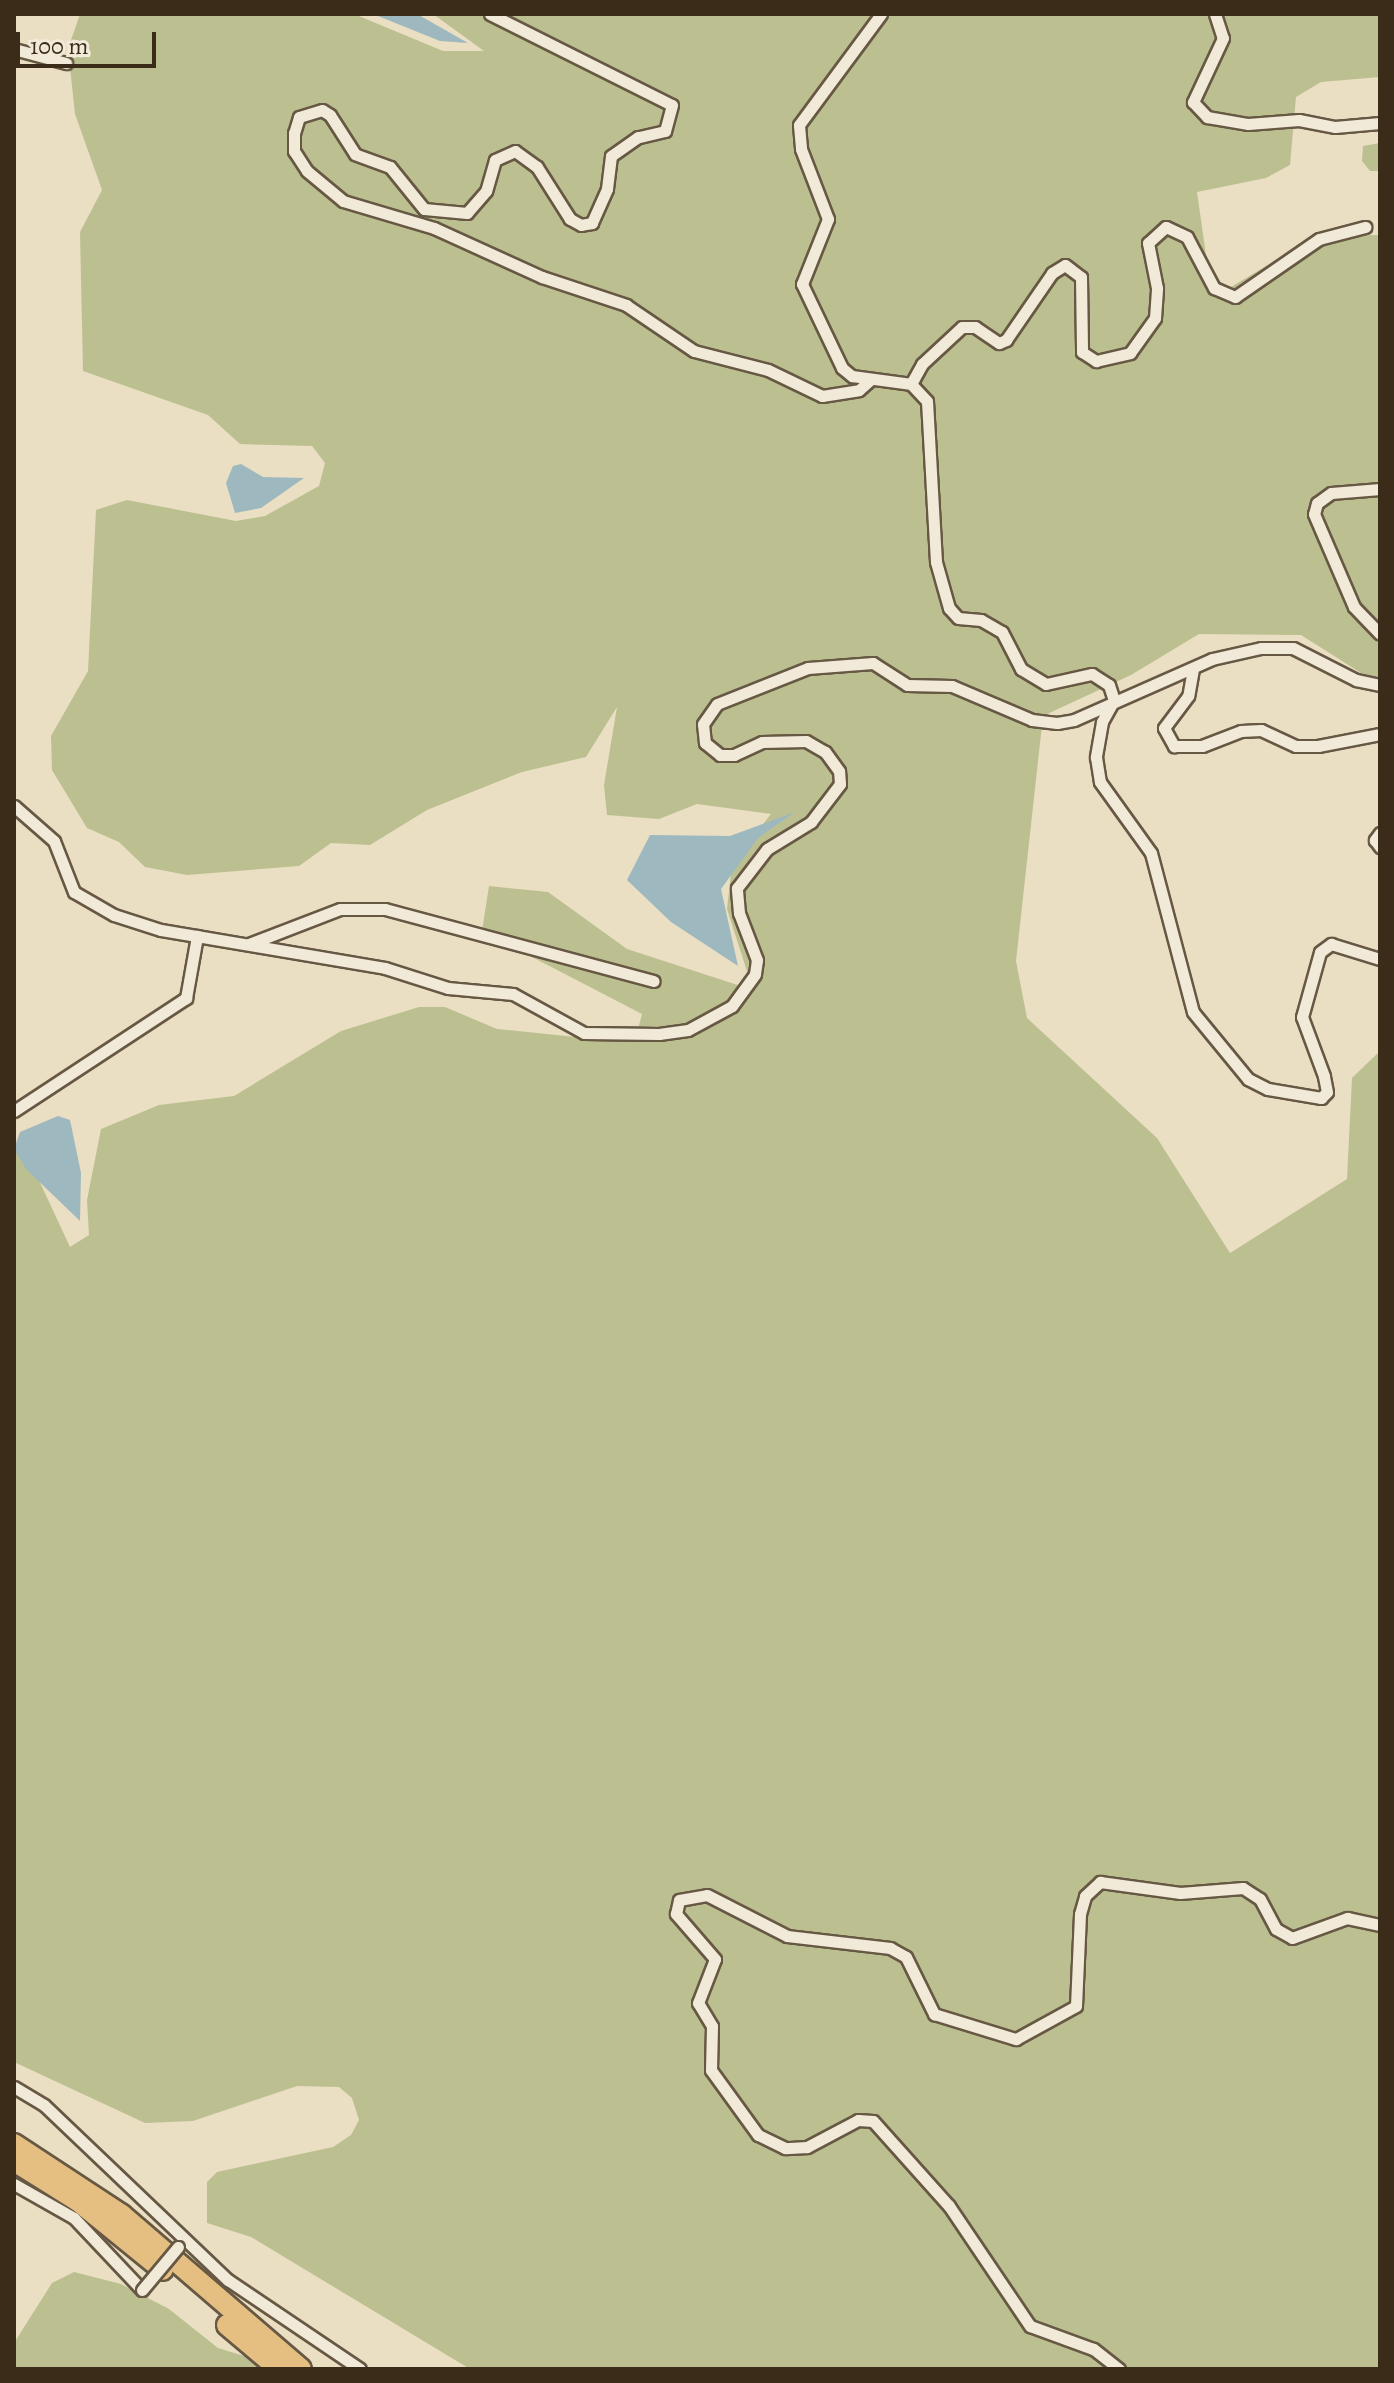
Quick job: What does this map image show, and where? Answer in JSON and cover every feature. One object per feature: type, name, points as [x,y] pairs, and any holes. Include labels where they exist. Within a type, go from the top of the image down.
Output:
[{"type":"highway","points":[[14,2144],[122,2215],[301,2369]]},
{"type":"highway","points":[[14,2161],[112,2227],[279,2369]]},
{"type":"street","points":[[490,14],[672,105],[665,131],[638,137],[611,156],[607,189],[592,223],[570,219],[537,167],[515,151],[495,160],[486,191],[467,213],[424,209],[390,167],[355,154],[322,110],[299,117],[294,133],[294,151],[307,171],[343,201],[434,228],[542,277],[626,305],[694,351],[768,370],[822,396],[859,390],[870,380]]},
{"type":"street","points":[[881,14],[799,125],[801,149],[828,219],[803,278],[803,292],[842,368],[870,380],[911,384],[928,408],[936,562],[949,608],[958,618],[981,620],[1002,632],[1021,669],[1046,684],[1092,674],[1109,685],[1114,700],[1102,722],[1096,757],[1100,782],[1151,853],[1193,1012],[1248,1079],[1268,1089],[1321,1098],[1327,1092],[1324,1076],[1302,1017],[1320,952],[1331,944],[1380,959]]},
{"type":"street","points":[[1215,14],[1223,38],[1193,102],[1207,117],[1248,124],[1299,120],[1335,127],[1380,123]]},
{"type":"street","points":[[14,49],[66,63]]},
{"type":"street","points":[[911,384],[922,364],[962,327],[975,327],[999,343],[1006,340],[1052,273],[1065,265],[1081,277],[1082,352],[1096,361],[1130,353],[1155,318],[1157,288],[1148,243],[1166,227],[1187,237],[1214,288],[1235,297],[1319,239],[1365,227]]},
{"type":"street","points":[[1380,489],[1331,493],[1317,503],[1314,514],[1354,607],[1380,634]]},
{"type":"street","points":[[14,806],[54,841],[74,892],[114,915],[197,936],[385,968],[448,988],[513,994],[584,1033],[617,1036],[688,1030],[732,1006],[755,974],[757,960],[739,913],[737,888],[744,874],[767,849],[811,822],[840,784],[839,771],[825,752],[806,741],[762,742],[734,755],[720,755],[705,743],[703,724],[717,704],[808,668],[873,663],[907,685],[952,686],[1032,720],[1074,720],[1114,700],[1244,651],[1293,648],[1356,680],[1380,685]]},
{"type":"street","points":[[1193,669],[1188,696],[1164,728],[1174,746],[1202,746],[1241,731],[1261,730],[1296,746],[1380,734]]},
{"type":"street","points":[[1380,833],[1375,840],[1380,847]]},
{"type":"street","points":[[248,944],[340,909],[385,909],[653,981]]},
{"type":"street","points":[[14,1111],[70,1079],[186,998],[197,936]]},
{"type":"street","points":[[1119,2369],[1077,2341],[1030,2326],[949,2206],[873,2121],[858,2120],[807,2147],[785,2148],[758,2135],[711,2070],[712,2026],[698,2003],[715,1959],[676,1914],[679,1900],[707,1895],[787,1936],[890,1948],[906,1957],[934,2014],[1016,2039],[1076,2006],[1080,1914],[1085,1896],[1100,1882],[1180,1893],[1243,1888],[1260,1899],[1276,1929],[1292,1938],[1347,1918],[1380,1925]]},
{"type":"street","points":[[14,2087],[35,2097],[182,2243],[270,2312],[360,2369]]},
{"type":"street","points":[[14,2184],[74,2218],[142,2290],[182,2243]]},
{"type":"green space","points":[[80,14],[354,14],[443,51],[484,51],[433,14],[1380,14],[1380,77],[1321,82],[1296,97],[1290,165],[1266,178],[1197,192],[1209,276],[1231,287],[1316,236],[1380,235],[1380,685],[1301,635],[1199,634],[1131,675],[1043,716],[1016,961],[1027,1018],[1157,1138],[1230,1253],[1347,1179],[1352,1078],[1380,1051],[1380,2369],[470,2369],[251,2237],[207,2223],[207,2182],[217,2172],[333,2147],[351,2135],[359,2120],[352,2098],[339,2087],[297,2086],[193,2121],[145,2123],[14,2062],[14,1145],[37,1176],[70,1247],[89,1235],[87,1200],[101,1129],[159,1105],[234,1096],[341,1031],[419,1007],[445,1007],[497,1029],[605,1040],[636,1037],[642,1014],[482,931],[489,886],[548,892],[627,949],[753,990],[727,909],[732,864],[771,814],[697,804],[659,819],[607,815],[604,785],[617,707],[586,757],[522,772],[427,810],[370,845],[331,843],[299,866],[187,875],[145,867],[119,842],[87,828],[52,770],[51,736],[88,671],[96,510],[127,500],[236,521],[265,516],[319,486],[325,463],[312,446],[240,444],[208,415],[83,371],[80,232],[102,190],[75,114],[68,49]]},
{"type":"green space","points":[[1380,143],[1380,171],[1370,171],[1362,161],[1363,146]]},
{"type":"green space","points":[[74,2272],[121,2284],[169,2309],[218,2348],[244,2356],[260,2369],[14,2369],[14,2343],[52,2283]]},
{"type":"water","points":[[373,14],[417,14],[468,43],[440,41]]},
{"type":"water","points":[[241,464],[263,477],[304,478],[261,508],[235,513],[226,483],[233,466]]},
{"type":"water","points":[[795,812],[758,838],[721,889],[738,966],[671,922],[627,880],[650,835],[730,836]]},
{"type":"water","points":[[58,1116],[70,1120],[81,1173],[80,1221],[26,1169],[14,1149],[20,1132]]}]
